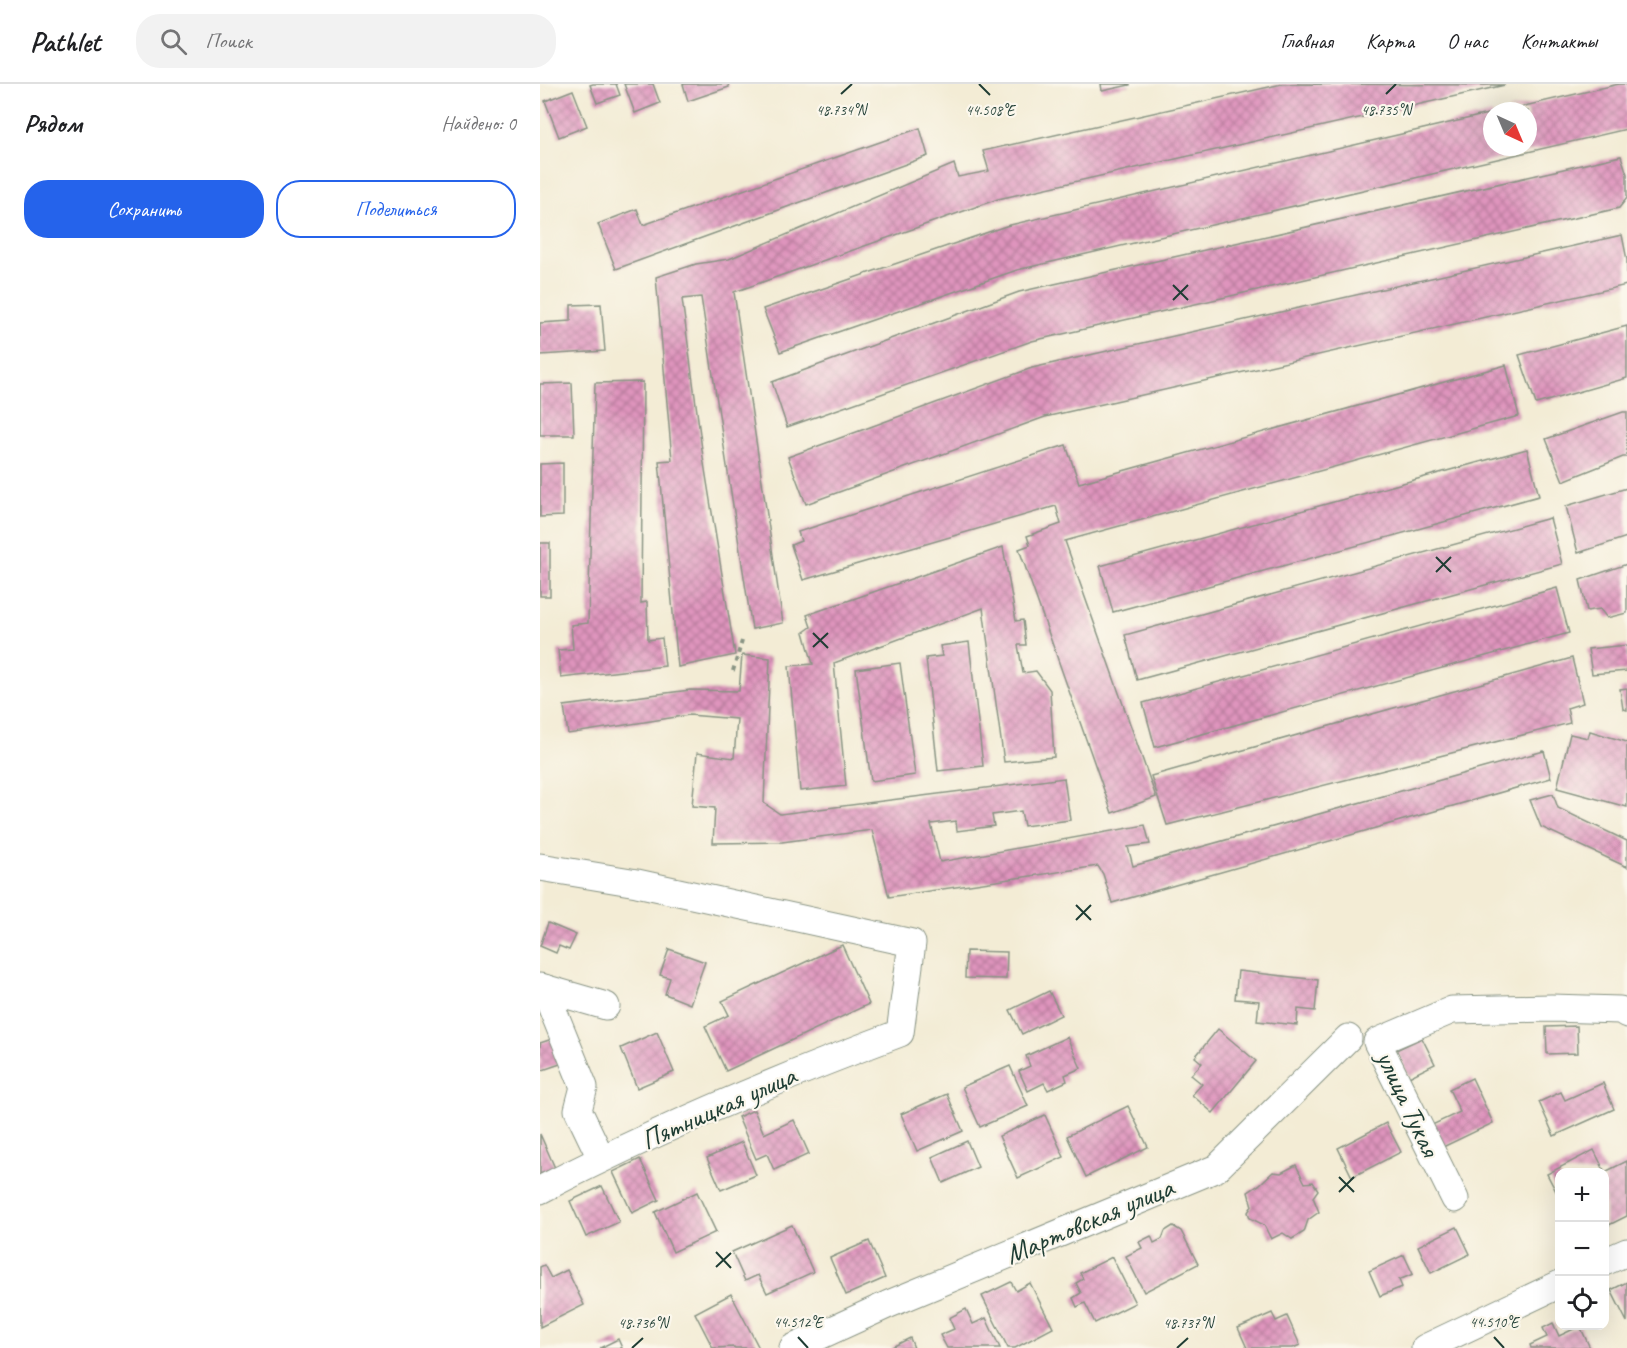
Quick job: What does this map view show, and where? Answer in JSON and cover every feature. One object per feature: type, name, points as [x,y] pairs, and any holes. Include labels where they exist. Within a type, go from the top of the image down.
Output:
[{"type":"street","name":"Пятницкая улица","points":[[540,867],[637,883],[912,943],[900,1033],[750,1091],[619,1152],[601,1158],[540,1190]]},
{"type":"street","points":[[542,987],[606,1006]]},
{"type":"street","points":[[542,987],[584,1087],[578,1110],[601,1158]]},
{"type":"street","name":"улица Тукая","points":[[1455,1199],[1377,1042],[1452,1010],[1551,1008],[1620,1010],[1627,1014]]},
{"type":"street","name":"Мартовская улица","points":[[794,1348],[889,1304],[1217,1168],[1348,1038]]},
{"type":"street","points":[[1609,1260],[1627,1252]]},
{"type":"street","points":[[1425,1348],[1555,1286]]},
{"type":"path","points":[[733,671],[742,641]]},
{"type":"building","points":[[616,84],[620,95],[597,103],[590,85]]},
{"type":"building","points":[[624,84],[653,84],[660,103],[635,113]]},
{"type":"building","points":[[683,84],[728,84],[729,87],[688,101]]},
{"type":"building","points":[[1101,84],[1130,84],[1130,85],[1102,91]]},
{"type":"building","points":[[1282,84],[1505,85],[998,199],[734,292],[783,623],[752,629],[701,297],[682,299],[703,457],[735,655],[678,667],[659,461],[672,460],[656,277],[696,264],[729,259],[954,164],[958,177],[989,171],[983,151]]},
{"type":"building","points":[[1627,84],[1627,129],[1537,150],[1537,103]]},
{"type":"building","points":[[573,90],[587,126],[559,137],[545,101]]},
{"type":"building","points":[[1483,115],[1483,156],[1510,156],[1017,270],[780,352],[763,309],[1006,226]]},
{"type":"building","points":[[920,128],[928,156],[616,269],[598,224],[637,209],[643,225]]},
{"type":"building","points":[[1621,156],[1627,174],[1627,198],[1619,208],[1032,341],[787,427],[772,382],[1019,292]]},
{"type":"building","points":[[1622,235],[1627,260],[1627,285],[1045,417],[806,504],[788,457],[1032,368]]},
{"type":"building","points":[[601,304],[605,351],[540,355],[540,323],[571,321],[571,305]]},
{"type":"building","points":[[1627,326],[1627,378],[1536,404],[1519,355]]},
{"type":"building","points":[[1506,365],[1519,416],[1065,541],[1156,797],[1112,813],[1019,549],[1030,545],[1027,536],[1061,524],[1056,506],[803,580],[791,545],[801,541],[798,532],[1066,445],[1079,483]]},
{"type":"building","points":[[643,382],[641,603],[647,602],[648,640],[662,638],[665,666],[561,678],[558,650],[573,649],[571,625],[588,623],[595,383]]},
{"type":"building","points":[[572,383],[574,435],[540,435],[540,384]]},
{"type":"building","points":[[1627,412],[1627,457],[1563,481],[1546,439]]},
{"type":"building","points":[[1527,449],[1539,496],[1113,612],[1100,566]]},
{"type":"building","points":[[563,463],[563,516],[540,517],[540,464]]},
{"type":"building","points":[[1627,488],[1627,537],[1578,553],[1566,506]]},
{"type":"building","points":[[1550,518],[1562,564],[1137,680],[1125,635]]},
{"type":"building","points":[[540,543],[550,543],[550,596],[540,596]]},
{"type":"building","points":[[1003,547],[1016,621],[1023,620],[1026,645],[1018,645],[1023,673],[1036,671],[1050,690],[1054,757],[1004,762],[983,608],[834,663],[846,786],[800,791],[789,666],[813,664],[804,632],[811,627],[807,615]]},
{"type":"building","points":[[1627,564],[1627,613],[1607,618],[1600,609],[1587,611],[1580,580]]},
{"type":"building","points":[[1557,588],[1569,633],[1155,747],[1143,703]]},
{"type":"building","points":[[969,642],[983,766],[938,771],[926,658],[942,656],[940,646]]},
{"type":"building","points":[[1627,645],[1627,671],[1592,674],[1588,649]]},
{"type":"building","points":[[742,655],[770,658],[764,803],[780,814],[1064,778],[1070,820],[1024,826],[1021,811],[992,815],[994,826],[957,831],[956,821],[931,824],[940,862],[1145,825],[1150,844],[1128,847],[1133,866],[1544,751],[1551,778],[1112,903],[1103,874],[1098,866],[889,897],[872,830],[782,842],[713,843],[715,808],[692,806],[697,753],[734,758],[737,719],[689,715],[568,734],[564,706],[690,690],[739,691]]},
{"type":"building","points":[[1572,658],[1583,703],[1567,708],[1570,723],[1167,825],[1151,776]]},
{"type":"building","points":[[900,663],[915,775],[871,781],[856,669]]},
{"type":"building","points":[[1627,688],[1627,710],[1623,709],[1620,689]]},
{"type":"building","points":[[1590,731],[1627,742],[1627,807],[1557,788],[1570,734],[1588,738]]},
{"type":"building","points":[[1553,794],[1558,808],[1627,841],[1627,867],[1541,827],[1530,800]]},
{"type":"building","points":[[548,923],[576,935],[569,950],[559,946],[556,953],[540,946]]},
{"type":"building","points":[[842,945],[869,1004],[726,1071],[705,1026],[729,1015],[722,1001]]},
{"type":"building","points":[[669,949],[705,962],[690,1004],[665,994],[670,978],[660,975]]},
{"type":"building","points":[[966,951],[1007,952],[1006,979],[965,978]]},
{"type":"building","points":[[1238,971],[1318,980],[1315,1011],[1298,1009],[1297,1025],[1257,1021],[1259,1001],[1235,999]]},
{"type":"building","points":[[1049,991],[1061,1015],[1022,1034],[1010,1010]]},
{"type":"building","points":[[1577,1026],[1578,1053],[1547,1054],[1546,1027]]},
{"type":"building","points":[[1218,1029],[1256,1061],[1213,1113],[1192,1095],[1202,1084],[1191,1075],[1202,1063],[1195,1057]]},
{"type":"building","points":[[657,1032],[674,1072],[637,1088],[621,1048]]},
{"type":"building","points":[[558,1037],[566,1062],[540,1071],[540,1043]]},
{"type":"building","points":[[1067,1037],[1081,1068],[1065,1075],[1067,1081],[1048,1090],[1044,1083],[1028,1091],[1019,1071],[1030,1066],[1026,1056]]},
{"type":"building","points":[[1422,1038],[1435,1064],[1409,1077],[1396,1050]]},
{"type":"building","points":[[1010,1066],[1028,1106],[980,1127],[962,1087]]},
{"type":"building","points":[[1472,1078],[1493,1123],[1443,1147],[1432,1125],[1460,1112],[1449,1089]]},
{"type":"building","points":[[1603,1083],[1614,1109],[1554,1136],[1539,1102],[1561,1092],[1565,1100]]},
{"type":"building","points":[[947,1094],[963,1131],[917,1151],[901,1114]]},
{"type":"building","points":[[1128,1106],[1148,1147],[1086,1177],[1067,1136]]},
{"type":"building","points":[[754,1110],[764,1134],[794,1120],[809,1154],[774,1170],[767,1154],[756,1159],[738,1117]]},
{"type":"building","points":[[1045,1115],[1064,1157],[1018,1178],[999,1136]]},
{"type":"building","points":[[1386,1123],[1401,1152],[1352,1177],[1338,1148]]},
{"type":"building","points":[[540,1134],[555,1168],[540,1174]]},
{"type":"building","points":[[967,1141],[978,1167],[943,1183],[932,1157]]},
{"type":"building","points":[[742,1142],[756,1175],[721,1190],[707,1158]]},
{"type":"building","points":[[1594,1150],[1603,1168],[1559,1168]]},
{"type":"building","points":[[640,1159],[659,1200],[632,1213],[613,1172]]},
{"type":"building","points":[[1627,1161],[1627,1216],[1609,1225],[1609,1170]]},
{"type":"building","points":[[1296,1165],[1305,1183],[1313,1182],[1318,1190],[1313,1197],[1319,1212],[1308,1220],[1304,1232],[1292,1239],[1283,1233],[1271,1239],[1264,1225],[1250,1218],[1248,1212],[1252,1206],[1248,1192],[1273,1172],[1281,1173]]},
{"type":"building","points":[[1555,1170],[1555,1189],[1547,1174]]},
{"type":"building","points":[[602,1186],[619,1222],[586,1237],[570,1201]]},
{"type":"building","points":[[697,1192],[716,1232],[673,1252],[655,1212]]},
{"type":"building","points":[[792,1225],[813,1272],[767,1293],[758,1275],[745,1281],[732,1252]]},
{"type":"building","points":[[1173,1226],[1181,1231],[1198,1264],[1144,1292],[1126,1256],[1142,1248],[1139,1242],[1151,1236],[1154,1243],[1162,1239],[1165,1231]]},
{"type":"building","points":[[1457,1227],[1470,1254],[1431,1273],[1418,1246]]},
{"type":"building","points":[[869,1241],[885,1278],[846,1295],[830,1258]]},
{"type":"building","points":[[1404,1255],[1413,1274],[1399,1280],[1402,1287],[1380,1296],[1369,1271]]},
{"type":"building","points":[[1112,1257],[1135,1303],[1095,1323],[1085,1303],[1077,1307],[1073,1298],[1081,1293],[1076,1283],[1083,1279],[1080,1273]]},
{"type":"building","points":[[544,1265],[551,1278],[567,1270],[584,1305],[540,1327],[540,1267]]},
{"type":"building","points":[[1011,1282],[1016,1291],[1030,1283],[1053,1328],[1015,1348],[1008,1348],[982,1296]]},
{"type":"building","points":[[1627,1282],[1627,1322],[1611,1290]]},
{"type":"building","points":[[731,1294],[759,1348],[713,1348],[695,1313]]},
{"type":"building","points":[[966,1309],[973,1324],[986,1318],[1000,1348],[947,1348],[940,1335],[954,1329],[949,1318]]},
{"type":"building","points":[[1272,1313],[1276,1321],[1287,1316],[1300,1345],[1293,1348],[1247,1348],[1238,1328]]},
{"type":"building","points":[[1553,1323],[1559,1336],[1572,1330],[1582,1330],[1590,1348],[1531,1348],[1530,1345],[1547,1337],[1543,1328]]},
{"type":"building","points":[[910,1338],[914,1348],[890,1348]]},
{"type":"building","points":[[618,1339],[622,1348],[600,1348]]}]
